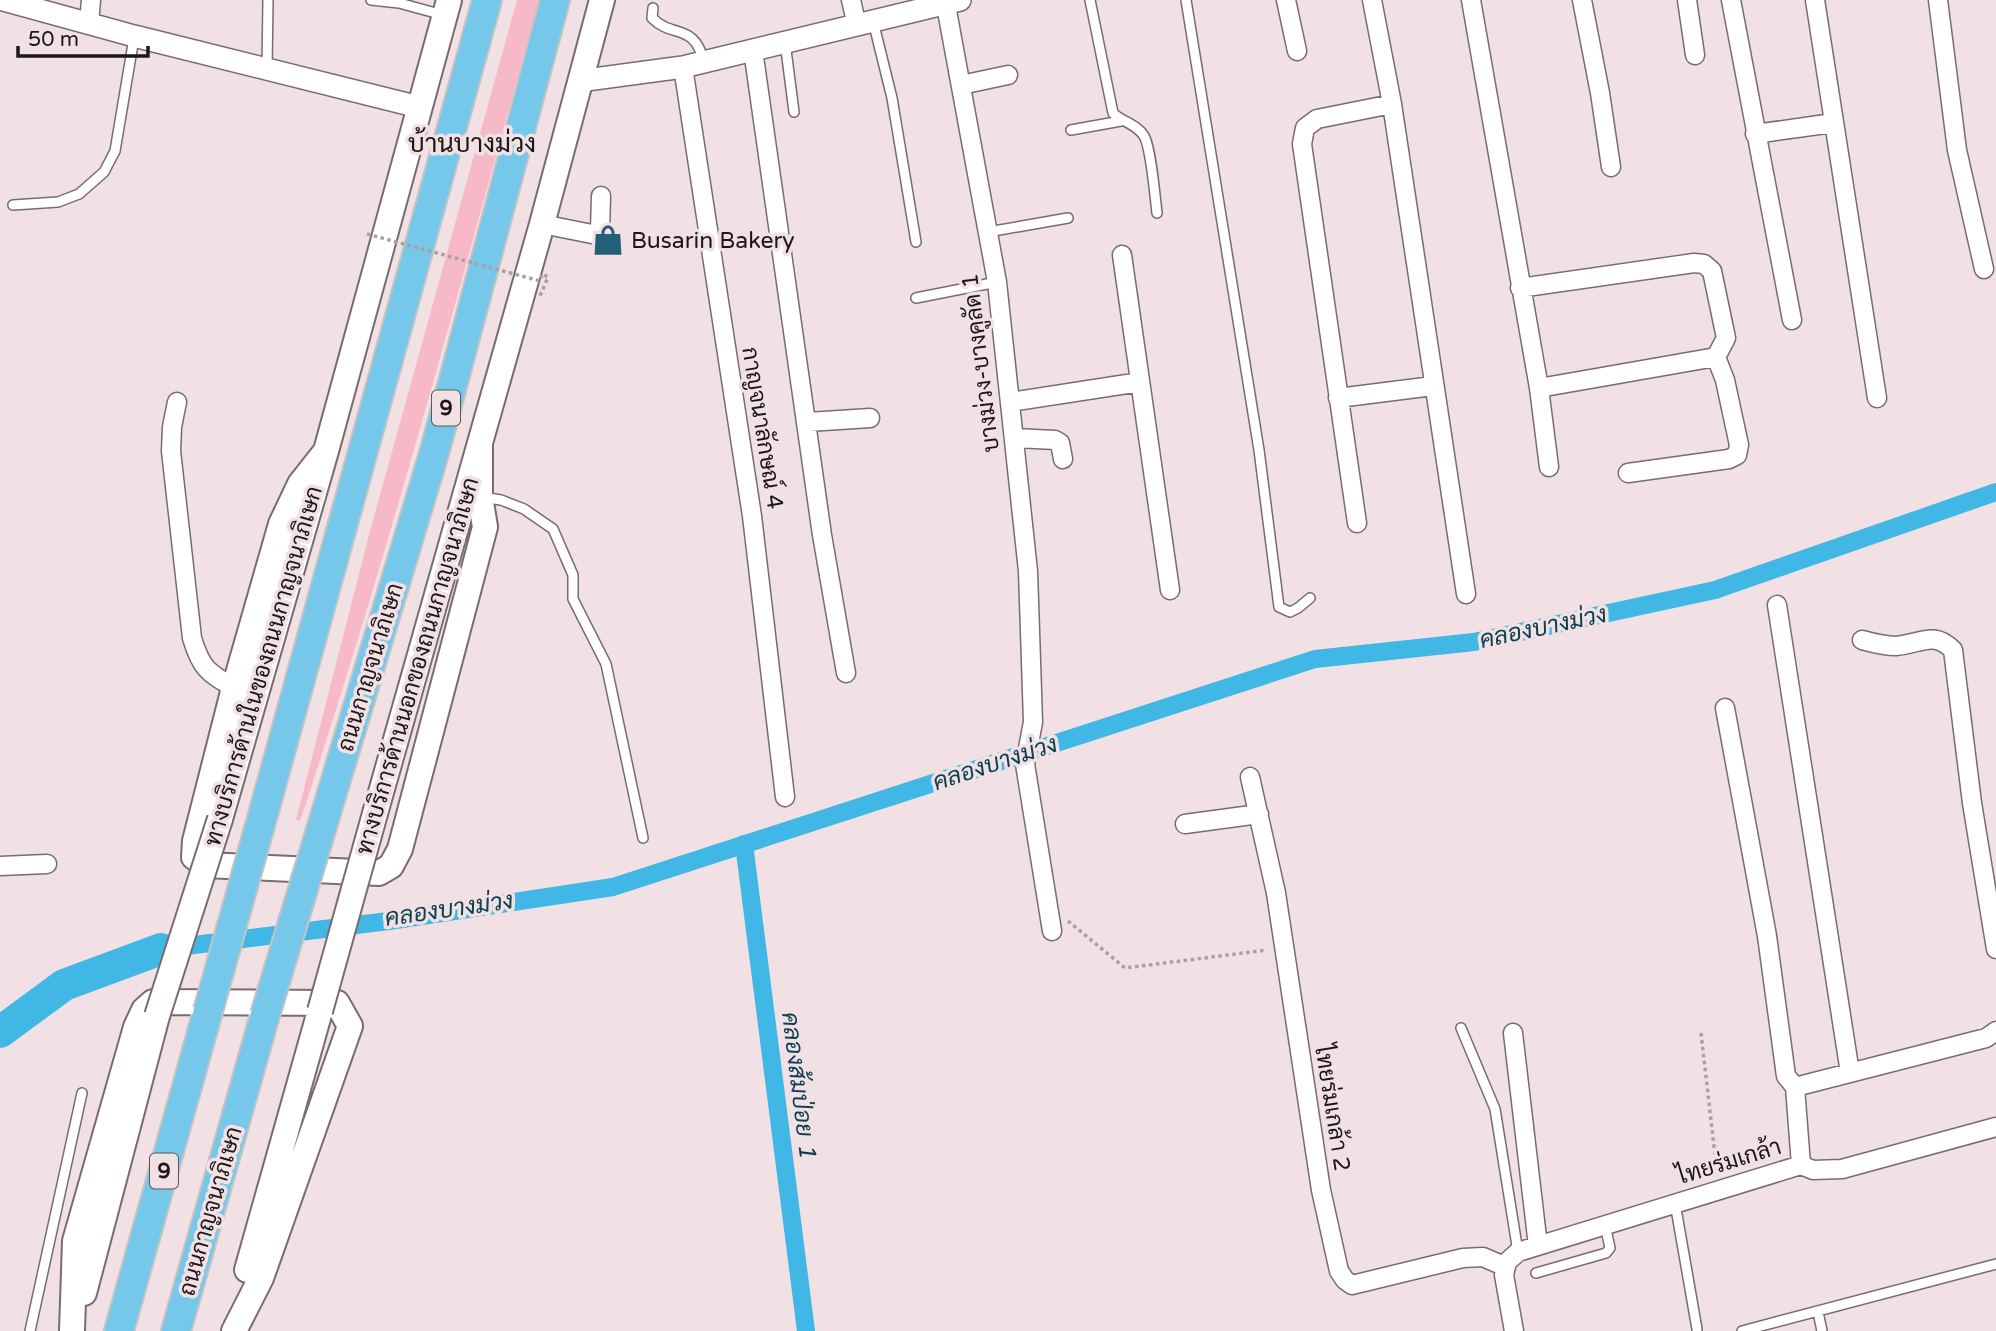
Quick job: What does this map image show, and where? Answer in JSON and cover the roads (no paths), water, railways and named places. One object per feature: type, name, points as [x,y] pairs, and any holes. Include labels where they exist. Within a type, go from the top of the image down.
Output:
[{"type":"highway","name":"9","points":[[119,1331],[487,0]]},
{"type":"highway","name":"ถนนกาญจนาภิเษก","points":[[176,1331],[265,1014],[435,450],[555,0]]},
{"type":"main road","name":"ทางบริการด้านนอกของถนนกาญจนาภิเษก","points":[[232,1331],[542,224],[602,0]]},
{"type":"main road","name":"ทางบริการด้านในของถนนกาญจนาภิเษก","points":[[74,1331],[158,1016],[220,819],[326,451],[447,8]]},
{"type":"main road","points":[[326,451],[300,484],[281,524],[234,688],[195,841],[194,857],[205,865],[379,873],[391,866],[400,849],[485,527],[480,496],[480,444]]},
{"type":"main road","points":[[74,1331],[75,1241],[136,1027],[144,1010],[153,1002],[337,1003],[350,1026],[261,1278],[232,1331]]},
{"type":"street","points":[[3,0],[134,36],[419,107]]},
{"type":"street","points":[[89,23],[91,0]]},
{"type":"street","points":[[850,0],[865,23]]},
{"type":"street","points":[[1286,0],[1297,51]]},
{"type":"street","points":[[1372,0],[1392,104],[1466,594]]},
{"type":"street","points":[[1471,0],[1539,388],[1549,467]]},
{"type":"street","points":[[1582,0],[1611,167]]},
{"type":"street","points":[[1687,0],[1695,55]]},
{"type":"street","points":[[1731,0],[1792,320]]},
{"type":"street","points":[[1815,0],[1877,398]]},
{"type":"street","points":[[1938,0],[1957,150],[1984,269]]},
{"type":"street","points":[[579,81],[683,67],[950,1]]},
{"type":"street","name":"บางม่วง-บางคูลัด 1","points":[[950,1],[961,85],[997,282],[1028,571],[1033,722],[1025,764],[1052,931]]},
{"type":"street","points":[[753,50],[822,535],[846,673]]},
{"type":"street","name":"กาญจนาลักษณ์ 4","points":[[683,67],[752,516],[785,797]]},
{"type":"street","points":[[961,85],[1008,75]]},
{"type":"street","points":[[1357,523],[1302,144],[1305,128],[1317,119],[1392,104]]},
{"type":"street","points":[[1755,134],[1833,123]]},
{"type":"street","points":[[542,224],[597,235],[600,231],[601,196]]},
{"type":"street","points":[[1122,255],[1170,590]]},
{"type":"street","points":[[1520,288],[1694,262],[1704,264],[1712,271],[1726,338],[1716,357],[1539,388]]},
{"type":"street","points":[[1628,473],[1729,459],[1737,455],[1740,444],[1725,380],[1716,357]]},
{"type":"street","points":[[1010,402],[1140,382]]},
{"type":"street","points":[[1338,398],[1433,386]]},
{"type":"street","points":[[177,402],[171,451],[192,638],[199,662],[214,676],[234,688]]},
{"type":"street","points":[[808,422],[870,418]]},
{"type":"street","points":[[1014,438],[1055,440],[1060,443],[1063,459]]},
{"type":"street","points":[[1777,605],[1850,1073]]},
{"type":"street","points":[[1862,640],[1876,645],[1895,646],[1933,638],[1943,640],[1953,650],[1972,803],[1996,949]]},
{"type":"street","name":"ไทยร่มเกล้า","points":[[1518,1252],[1801,1165],[1795,1087],[1786,1076],[1767,936],[1725,708]]},
{"type":"street","name":"ไทยร่มเกล้า 2","points":[[1250,777],[1276,893],[1321,1190],[1339,1271],[1352,1285],[1463,1258],[1483,1257],[1506,1267]]},
{"type":"street","points":[[1185,824],[1259,814]]},
{"type":"street","points":[[0,866],[47,863]]},
{"type":"street","points":[[1795,1087],[1986,1038],[1996,1031]]},
{"type":"street","points":[[1513,1033],[1538,1246]]},
{"type":"street","points":[[1801,1165],[1813,1170],[1842,1169],[1996,1127]]},
{"type":"street","points":[[1514,1331],[1504,1275],[1507,1262],[1518,1252]]},
{"type":"lane","points":[[267,69],[268,0]]},
{"type":"lane","points":[[371,0],[447,8]]},
{"type":"lane","points":[[1090,0],[1113,113],[1121,121],[1135,126],[1146,137],[1157,213]]},
{"type":"lane","points":[[1186,0],[1259,450],[1279,607],[1290,612],[1310,598]]},
{"type":"lane","points":[[653,8],[652,18],[658,24],[692,38],[700,47],[704,62]]},
{"type":"lane","points":[[865,23],[892,98],[916,242]]},
{"type":"lane","points":[[13,205],[58,202],[79,194],[104,172],[115,151],[134,36]]},
{"type":"lane","points":[[785,42],[794,112]]},
{"type":"lane","points":[[1071,130],[1121,121]]},
{"type":"lane","points":[[988,232],[1068,218]]},
{"type":"lane","points":[[916,298],[997,282]]},
{"type":"lane","points":[[480,496],[501,500],[524,509],[553,529],[573,575],[573,599],[606,664],[642,838]]},
{"type":"lane","points":[[1461,1028],[1495,1109],[1518,1252]]},
{"type":"lane","points":[[30,1331],[82,1093]]},
{"type":"lane","points":[[1675,1203],[1697,1329]]},
{"type":"lane","points":[[1536,1273],[1606,1253],[1610,1248],[1605,1225]]},
{"type":"lane","points":[[1742,1331],[1996,1264]]},
{"type":"lane","points":[[1818,1312],[1822,1331]]},
{"type":"waterway","name":"คลองบางม่วง","points":[[161,949],[389,921],[613,887],[1315,659],[1474,642],[1715,590],[1996,492]]},
{"type":"waterway","name":"คลองส้มป่อย 1","points":[[744,844],[806,1331]]},
{"type":"waterway","name":"คลองบางม่วง","points":[[0,1032],[64,985],[161,949]]},
{"type":"place","name":"Busarin Bakery","points":[[608,240]]},
{"type":"district","name":"บ้านบางม่วง","points":[[472,143]]}]
